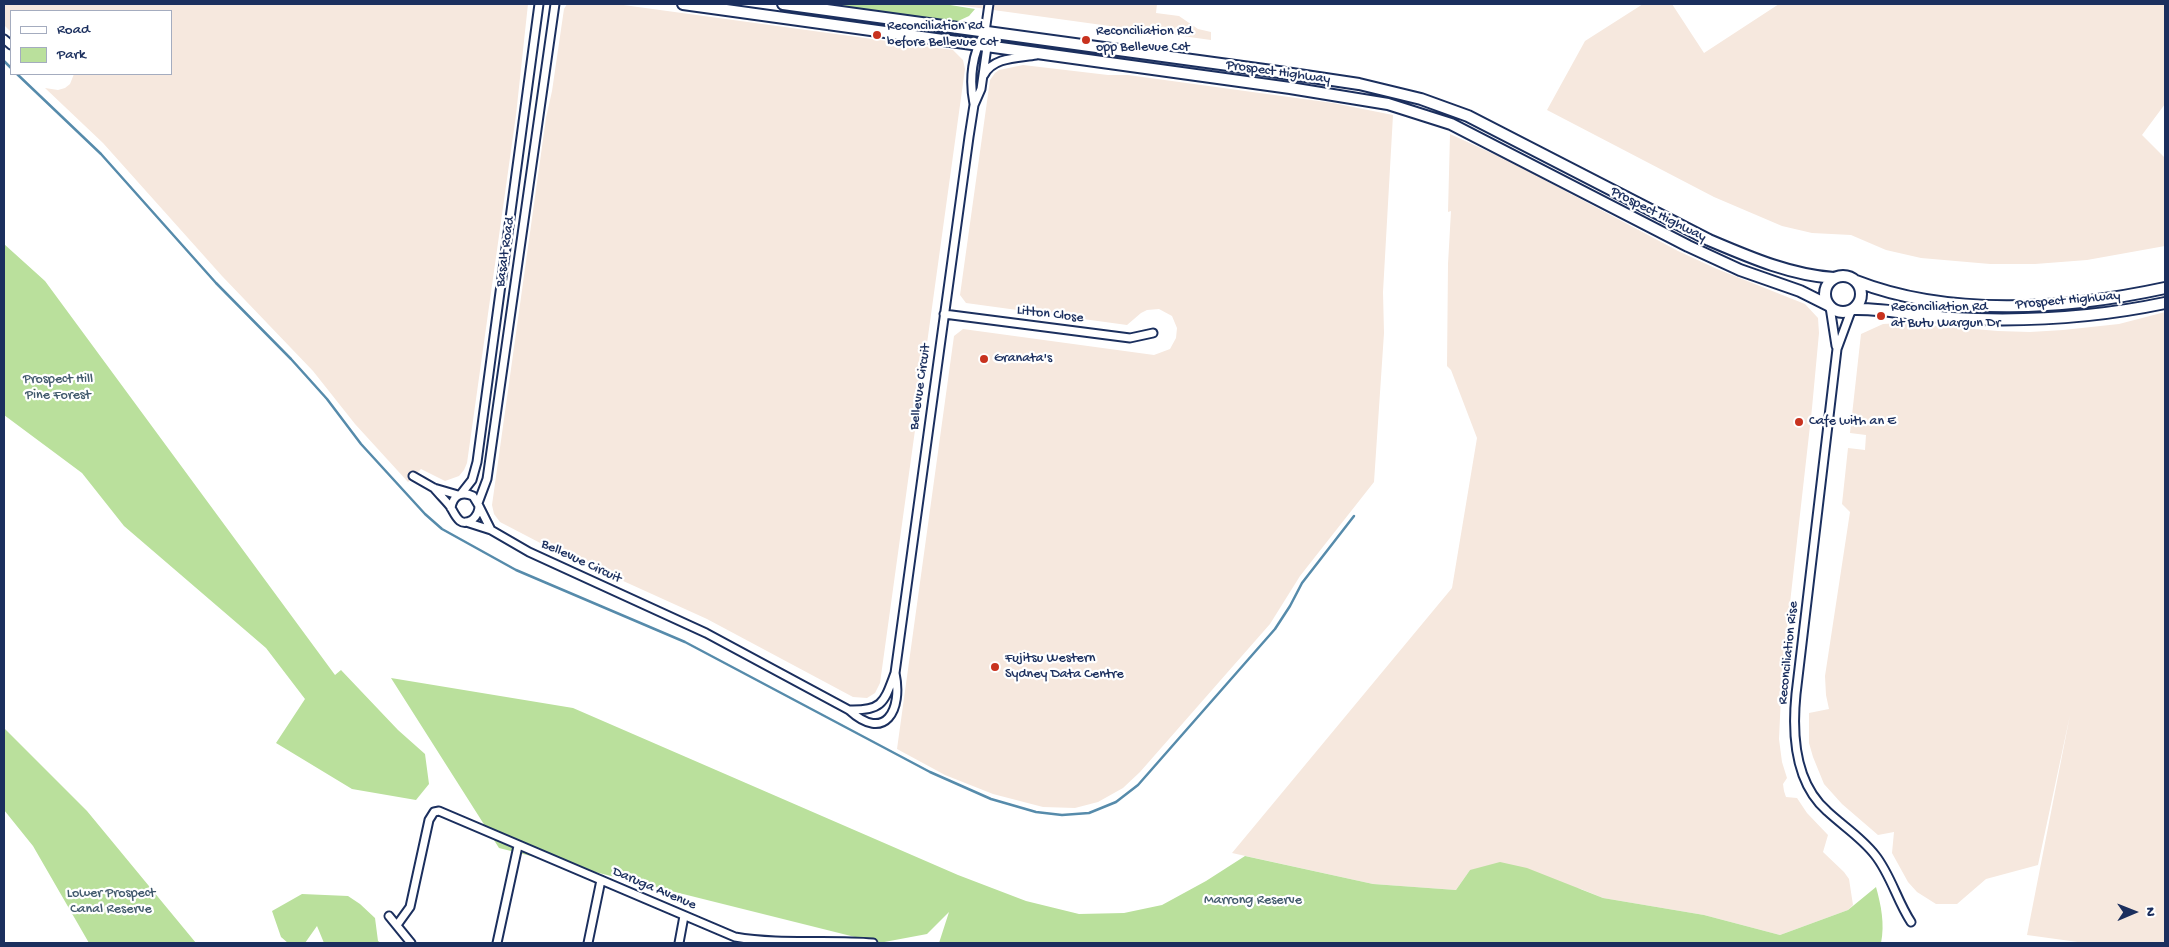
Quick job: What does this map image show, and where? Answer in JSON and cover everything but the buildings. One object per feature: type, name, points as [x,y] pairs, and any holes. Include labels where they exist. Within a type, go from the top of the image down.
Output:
[{"type":"main road","name":"Prospect Highway","points":[[683,4],[1374,101],[1436,118],[1529,163],[1680,243],[1740,270],[1800,291],[1829,306]]},
{"type":"main road","name":"Prospect Highway","points":[[783,4],[1359,84],[1421,98],[1468,116],[1692,232],[1721,245],[1797,273],[1834,278]]},
{"type":"main road","points":[[1845,276],[1856,281],[1860,288],[1861,298],[1852,310],[1840,313],[1829,306],[1824,297],[1825,291],[1827,285],[1834,278],[1845,276]]},
{"type":"main road","name":"Prospect Highway","points":[[1856,281],[1890,294],[1925,300],[1993,305],[2081,302],[2165,288]]},
{"type":"main road","name":"Prospect Highway","points":[[1852,310],[1878,309],[1929,316],[2012,320],[2080,317],[2165,303]]},
{"type":"street","name":"Basalt Road","points":[[459,494],[472,480],[477,462],[539,4]]},
{"type":"street","name":"Basalt Road","points":[[479,504],[487,479],[529,172],[555,4]]},
{"type":"street","name":"Bellevue Circuit","points":[[974,105],[971,88],[982,46],[989,4]]},
{"type":"street","name":"Bellevue Circuit","points":[[850,710],[870,710],[881,704],[895,673],[974,105],[982,80],[982,46]]},
{"type":"street","points":[[982,80],[988,68],[997,62],[1044,54]]},
{"type":"street","points":[[518,170],[529,172]]},
{"type":"street","name":"Reconciliation Rise","points":[[1829,306],[1837,349]]},
{"type":"street","name":"Reconciliation Rise","points":[[1852,310],[1837,349],[1796,694],[1795,741],[1799,763],[1814,797],[1825,810],[1864,842],[1876,855],[1885,870],[1900,905],[1911,922]]},
{"type":"street","name":"Litton Close","points":[[944,314],[1130,338],[1153,333]]},
{"type":"street","points":[[414,476],[434,488],[459,494],[469,494],[479,504],[490,530]]},
{"type":"street","points":[[434,488],[451,508],[454,516],[466,522],[474,518],[479,504]]},
{"type":"street","points":[[451,508],[454,499],[459,494]]},
{"type":"street","name":"Bellevue Circuit","points":[[466,522],[490,530],[528,552],[706,633],[850,710],[866,722],[872,724],[884,721],[894,711],[898,690],[895,673]]},
{"type":"street","name":"Daruga Avenue","points":[[397,925],[410,907],[429,820],[434,812],[445,813],[518,846],[735,937],[769,942],[873,943]]},
{"type":"street","points":[[496,943],[518,846]]},
{"type":"street","points":[[588,943],[601,880]]},
{"type":"street","points":[[389,916],[411,943]]},
{"type":"street","points":[[679,943],[684,916]]},
{"type":"shaded area","points":[[4,4],[528,4],[516,115],[467,463],[459,476],[445,481],[421,469],[408,482],[355,424],[313,371],[222,276],[103,143],[45,88],[58,90],[65,88],[70,84],[74,75],[172,75],[172,10],[10,10],[10,31],[4,25]]},
{"type":"shaded area","points":[[567,4],[616,4],[953,50],[963,60],[965,69],[880,683],[875,693],[867,698],[853,697],[707,619],[546,546],[500,522],[494,514],[492,505],[546,118],[552,91],[564,9]]},
{"type":"shaded area","points":[[950,4],[1157,4],[1156,13],[1179,16],[1198,29],[1211,32],[1211,40]]},
{"type":"shaded area","points":[[1643,4],[1672,4],[1704,53],[1779,4],[2165,4],[2165,104],[2142,135],[2165,158],[2165,246],[2087,260],[2035,264],[1990,264],[1921,258],[1886,250],[1851,235],[1812,233],[1782,226],[1714,197],[1547,110],[1585,41]]},
{"type":"shaded area","points":[[1023,65],[1108,75],[1128,75],[1333,103],[1393,115],[1383,292],[1384,333],[1374,482],[1300,576],[1270,624],[1140,772],[1123,788],[1098,802],[1075,808],[1043,807],[993,794],[945,775],[897,749],[954,336],[963,329],[1154,355],[1170,349],[1176,338],[1177,328],[1172,316],[1159,309],[1147,310],[1141,313],[1127,325],[966,303],[960,295],[990,80],[999,70]]},
{"type":"shaded area","points":[[1450,134],[1511,162],[1678,251],[1717,269],[1805,304],[1818,318],[1819,333],[1812,408],[1782,674],[1779,739],[1782,762],[1787,778],[1783,784],[1786,797],[1797,798],[1807,813],[1828,835],[1823,852],[1849,879],[1853,905],[1848,910],[1780,935],[1704,915],[1603,898],[1581,889],[1470,870],[1456,890],[1373,884],[1232,853],[1452,588],[1477,438],[1451,370],[1447,366],[1448,264],[1451,211],[1448,212]]},
{"type":"shaded area","points":[[2165,312],[2165,943],[2085,943],[2027,935],[2070,715],[2038,865],[1986,879],[1957,904],[1936,904],[1917,892],[1908,882],[1892,853],[1894,832],[1878,835],[1842,804],[1824,784],[1809,743],[1809,713],[1829,709],[1825,676],[1850,512],[1842,504],[1848,448],[1865,450],[1866,435],[1850,433],[1861,334],[1883,324],[1902,323],[1998,331],[2063,330],[2119,324]]},
{"type":"green space","points":[[823,4],[944,4],[975,9],[969,16],[956,22]]},
{"type":"green space","name":"Prospect Hill Pine Forest","points":[[4,244],[45,281],[335,675],[341,670],[398,730],[425,754],[429,784],[416,800],[352,789],[276,743],[305,699],[266,648],[124,526],[82,473],[4,415]]},
{"type":"green space","name":"Marrong Reserve","points":[[391,678],[573,708],[958,875],[1026,901],[1079,914],[1124,913],[1162,905],[1206,881],[1245,856],[1373,884],[1456,890],[1470,870],[1500,862],[1527,868],[1603,898],[1704,915],[1780,935],[1848,910],[1876,887],[1882,915],[1881,943],[939,943],[949,912],[927,934],[879,943],[499,848]]},
{"type":"green space","name":"Lower Prospect Canal Reserve","points":[[4,728],[87,811],[196,943],[89,943],[33,846],[4,810]]},
{"type":"green space","points":[[302,894],[348,896],[375,918],[378,941],[381,943],[324,943],[317,926],[305,943],[288,943],[281,937],[272,911]]},
{"type":"waterway","points":[[4,61],[10,67]]},
{"type":"waterway","points":[[18,75],[101,154],[216,283],[291,359],[327,399],[361,444],[425,514],[442,529],[516,570],[685,642],[930,772],[991,799],[1036,812],[1062,815],[1089,813],[1116,802],[1138,785],[1275,629],[1302,583],[1354,516]]},
{"type":"place","name":"Reconciliation Rd before Bellevue Cct","points":[[877,35]]},
{"type":"place","name":"Reconciliation Rd opp Bellevue Cct","points":[[1086,40]]},
{"type":"place","name":"Reconciliation Rd at Butu Wargun Dr","points":[[1881,316]]},
{"type":"place","name":"Granata's","points":[[984,359]]},
{"type":"place","name":"Cafe with an E","points":[[1799,422]]},
{"type":"place","name":"Fujitsu Western Sydney Data Centre","points":[[995,667]]}]
